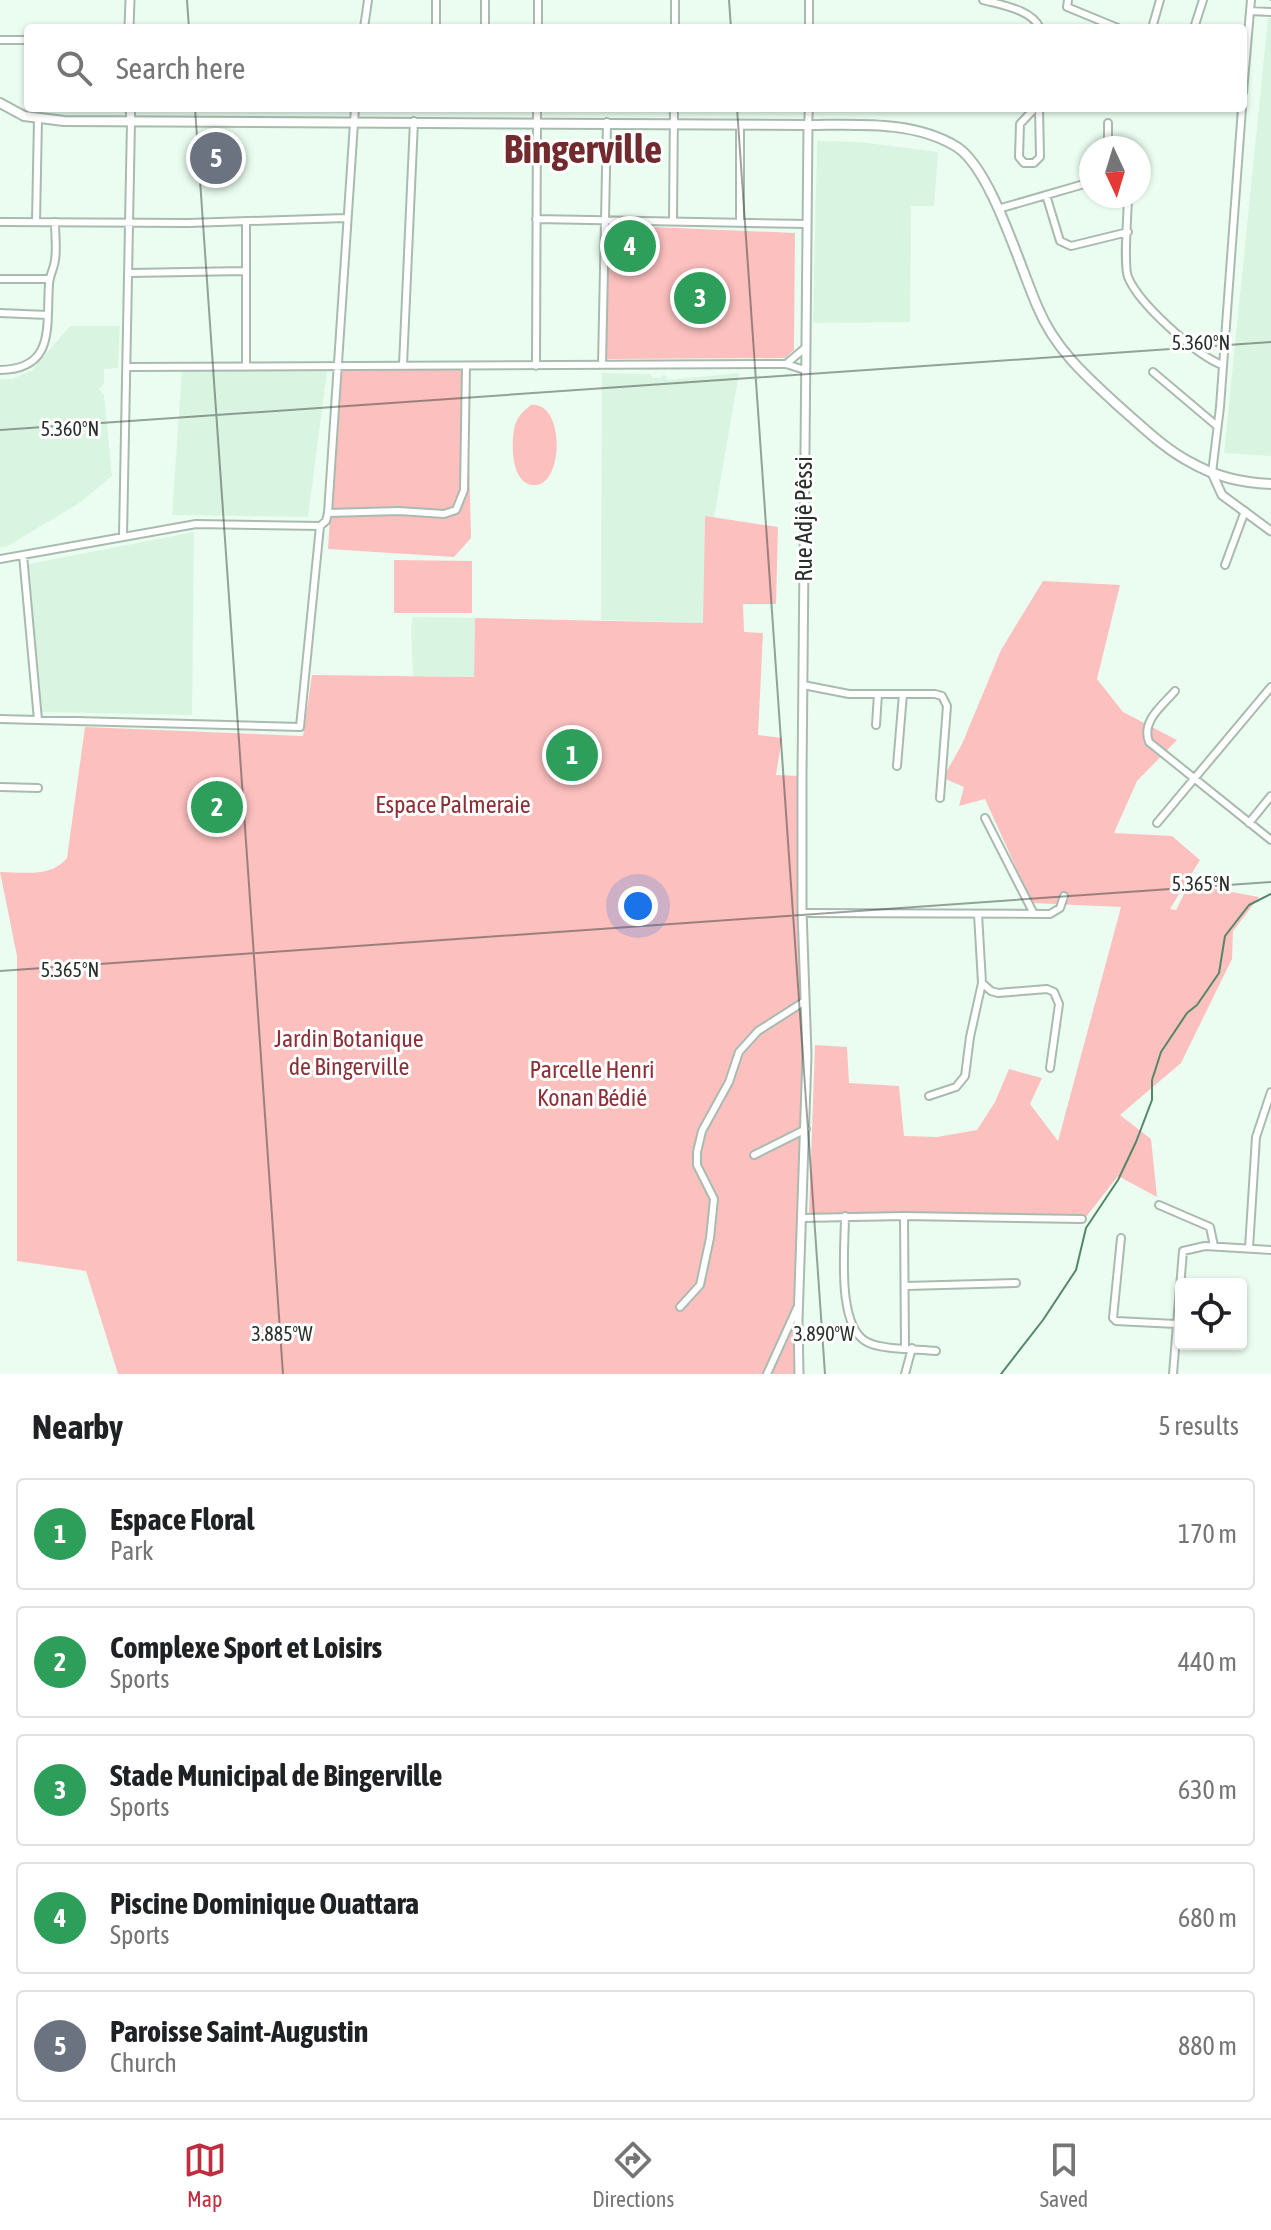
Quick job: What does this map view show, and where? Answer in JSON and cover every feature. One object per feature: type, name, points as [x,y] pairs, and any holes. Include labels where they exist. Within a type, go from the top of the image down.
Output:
[{"type":"main road","points":[[0,103],[16,113],[38,119],[808,125],[902,128],[943,140],[964,153],[974,164],[998,209],[1039,313],[1075,366],[1144,429],[1180,457],[1212,473],[1245,482],[1271,484]]},
{"type":"street","points":[[129,24],[130,0]]},
{"type":"street","points":[[365,24],[368,0]]},
{"type":"street","points":[[436,0],[436,24]]},
{"type":"street","points":[[485,0],[485,24]]},
{"type":"street","points":[[538,0],[538,24]]},
{"type":"street","points":[[675,0],[675,24]]},
{"type":"street","points":[[809,0],[809,24]]},
{"type":"street","points":[[983,0],[1032,17],[1037,24]]},
{"type":"street","points":[[1068,0],[1067,7],[1108,24]]},
{"type":"street","points":[[1153,24],[1160,0]]},
{"type":"street","points":[[1195,24],[1203,0]]},
{"type":"street","points":[[1247,46],[1251,0]]},
{"type":"street","points":[[1250,11],[1271,12]]},
{"type":"street","points":[[0,40],[24,40]]},
{"type":"street","points":[[123,536],[130,273],[130,112]]},
{"type":"street","points":[[0,559],[196,524],[320,526],[326,521],[355,112]]},
{"type":"street","points":[[536,366],[537,112]]},
{"type":"street","points":[[673,220],[674,112]]},
{"type":"street","points":[[808,125],[809,112]]},
{"type":"street","points":[[1033,112],[1020,124],[1019,157],[1024,163],[1034,163],[1040,157],[1037,112]]},
{"type":"street","points":[[1242,112],[1212,473],[1222,495],[1271,531]]},
{"type":"street","points":[[36,222],[38,119]]},
{"type":"street","points":[[403,365],[414,121]]},
{"type":"street","points":[[602,365],[607,122]]},
{"type":"street","points":[[1108,123],[1108,136]]},
{"type":"street","points":[[740,124],[740,222]]},
{"type":"street","name":"Rue Adjê Pêssi","points":[[799,1374],[806,1129],[803,685],[808,125]]},
{"type":"street","points":[[998,209],[1079,185]]},
{"type":"street","points":[[1046,195],[1060,241],[1064,245],[1128,232]]},
{"type":"street","points":[[1128,208],[1129,279],[1172,331],[1210,360],[1222,365]]},
{"type":"street","points":[[0,222],[346,218]]},
{"type":"street","points":[[536,219],[807,224]]},
{"type":"street","points":[[246,221],[246,367]]},
{"type":"street","points":[[0,370],[23,366],[39,355],[46,341],[49,279],[55,261],[55,222]]},
{"type":"street","points":[[130,273],[245,271]]},
{"type":"street","points":[[0,279],[49,279]]},
{"type":"street","points":[[0,313],[47,315]]},
{"type":"street","points":[[786,364],[805,348]]},
{"type":"street","points":[[127,367],[786,364],[805,370]]},
{"type":"street","points":[[328,513],[399,511],[444,514],[456,510],[464,490],[466,366]]},
{"type":"street","points":[[1153,372],[1217,426]]},
{"type":"street","points":[[1225,565],[1245,511]]},
{"type":"street","points":[[0,719],[300,727],[320,526]]},
{"type":"street","points":[[23,555],[38,720]]},
{"type":"street","points":[[803,685],[849,694],[935,694],[946,700],[940,798]]},
{"type":"street","points":[[1157,823],[1268,696],[1271,687]]},
{"type":"street","points":[[1175,691],[1148,721],[1146,734],[1153,746],[1271,840]]},
{"type":"street","points":[[876,725],[878,694]]},
{"type":"street","points":[[897,766],[903,694]]},
{"type":"street","points":[[0,787],[38,788]]},
{"type":"street","points":[[1249,823],[1271,796]]},
{"type":"street","points":[[985,818],[1034,914]]},
{"type":"street","points":[[803,913],[1034,914],[1055,912],[1064,896]]},
{"type":"street","points":[[929,1096],[956,1087],[965,1076],[982,983],[978,914]]},
{"type":"street","points":[[982,983],[998,993],[1047,989],[1054,992],[1059,1004],[1050,1068]]},
{"type":"street","points":[[680,1307],[700,1285],[710,1238],[714,1199],[697,1165],[702,1131],[729,1082],[739,1052],[758,1031],[805,1001]]},
{"type":"street","points":[[1249,1248],[1256,1137],[1271,1092]]},
{"type":"street","points":[[754,1155],[806,1129]]},
{"type":"street","points":[[1159,1205],[1210,1227],[1214,1246]]},
{"type":"street","points":[[845,1216],[846,1298],[852,1321],[865,1341],[936,1351]]},
{"type":"street","points":[[904,1216],[908,1348],[905,1374]]},
{"type":"street","points":[[802,1218],[1082,1219]]},
{"type":"street","points":[[1121,1238],[1113,1318],[1116,1321],[1175,1324]]},
{"type":"street","points":[[1180,1278],[1183,1251],[1214,1246],[1271,1250]]},
{"type":"street","points":[[906,1286],[1016,1283]]},
{"type":"street","points":[[767,1374],[799,1304]]},
{"type":"street","points":[[1173,1374],[1175,1341]]},
{"type":"shaded area","points":[[1268,18],[1271,18],[1271,456],[1224,453]]},
{"type":"shaded area","points":[[817,141],[860,142],[938,152],[934,206],[911,206],[910,322],[813,323]]},
{"type":"shaded area","points":[[70,326],[120,326],[118,368],[104,369],[104,384],[99,389],[104,395],[112,476],[81,502],[6,547],[0,547],[0,379],[12,379],[32,370]]},
{"type":"shaded area","points":[[182,369],[327,371],[308,517],[172,515]]},
{"type":"shaded area","points":[[602,373],[650,374],[653,378],[661,378],[664,374],[668,380],[739,373],[714,518],[705,517],[704,623],[601,620]]},
{"type":"shaded area","points":[[194,532],[192,715],[39,712],[24,565]]},
{"type":"shaded area","points":[[413,617],[475,618],[474,677],[413,676]]},
{"type":"green space","points":[[652,227],[795,233],[794,350],[785,358],[606,359],[608,229]]},
{"type":"green space","points":[[340,366],[467,370],[471,538],[454,557],[328,549]]},
{"type":"green space","points":[[531,405],[542,407],[550,416],[557,445],[551,473],[543,482],[533,485],[525,483],[520,477],[513,450],[516,422]]},
{"type":"green space","name":"Jardin Botanique de Bingerville","points":[[705,516],[778,527],[776,604],[743,604],[744,632],[763,633],[758,735],[782,738],[776,775],[800,776],[804,911],[803,1374],[118,1374],[86,1271],[17,1261],[17,956],[0,872],[45,871],[67,858],[85,727],[303,736],[312,675],[474,677],[475,618],[703,623]]},
{"type":"green space","points":[[394,560],[472,561],[472,613],[394,613]]},
{"type":"green space","points":[[1043,581],[1120,585],[1097,679],[1123,712],[1177,740],[1137,781],[1114,833],[1172,836],[1200,860],[1170,909],[1176,910],[1189,884],[1259,897],[1233,931],[1232,959],[1181,1063],[1120,1115],[1151,1139],[1157,1197],[1118,1176],[1086,1217],[809,1213],[815,1045],[847,1047],[849,1083],[899,1086],[904,1136],[937,1137],[977,1130],[995,1102],[1009,1069],[1042,1078],[1030,1104],[1058,1141],[1121,907],[1032,903],[985,799],[959,806],[964,787],[943,778],[962,744],[1001,650]]},
{"type":"waterway","points":[[1001,1374],[1043,1320],[1076,1270],[1086,1228],[1118,1180],[1136,1142],[1152,1100],[1152,1080],[1161,1052],[1219,973],[1225,936],[1249,905],[1271,894]]},
{"type":"place","name":"Paroisse Saint-Augustin","points":[[216,158]]},
{"type":"place","name":"Piscine Dominique Ouattara","points":[[630,246]]},
{"type":"place","name":"Stade Municipal de Bingerville","points":[[700,298]]},
{"type":"place","name":"Espace Floral","points":[[572,755]]},
{"type":"place","name":"Complexe Sport et Loisirs","points":[[217,807]]},
{"type":"district","name":"Bingerville","points":[[583,149]]},
{"type":"park label","name":"Espace Palmeraie","points":[[453,805]]},
{"type":"park label","name":"Parcelle Henri Konan Bédié","points":[[592,1084]]}]
